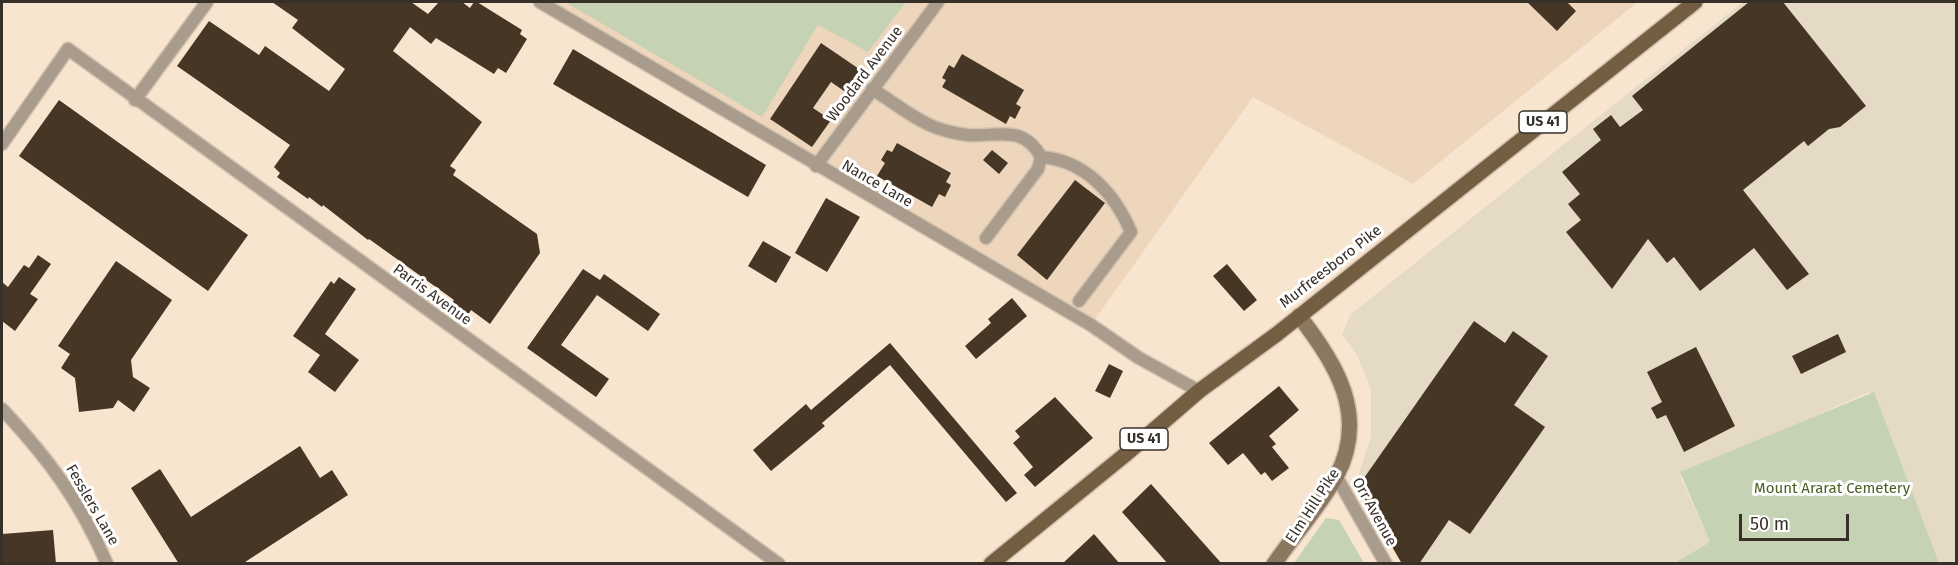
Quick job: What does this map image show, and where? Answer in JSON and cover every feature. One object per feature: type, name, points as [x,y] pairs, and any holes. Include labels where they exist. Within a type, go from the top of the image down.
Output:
[{"type":"main road","name":"Murfreesboro Pike","points":[[991,564],[1199,391],[1299,316],[1695,2]]},
{"type":"main road","name":"Elm Hill Pike","points":[[1274,564],[1336,476],[1345,449],[1349,424],[1347,399],[1341,378],[1330,358],[1299,316]]},
{"type":"street","points":[[135,100],[207,2]]},
{"type":"street","name":"Nance Lane","points":[[540,2],[1091,325],[1139,358],[1199,391]]},
{"type":"street","name":"Woodard Avenue","points":[[816,165],[938,2]]},
{"type":"street","name":"Parris Avenue","points":[[2,144],[68,49],[135,100],[778,564]]},
{"type":"street","points":[[872,89],[932,126],[967,135],[1000,133],[1023,136],[1036,147],[1041,157],[1038,169],[986,238]]},
{"type":"street","points":[[1041,157],[1059,158],[1093,178],[1111,195],[1131,232],[1079,301]]},
{"type":"street","name":"Fesslers Lane","points":[[2,409],[35,444],[66,485],[107,564]]},
{"type":"street","name":"Orr Avenue","points":[[1336,476],[1386,564]]},
{"type":"shaded area","points":[[550,2],[1638,2],[1413,184],[1253,97],[1091,325]]},
{"type":"shaded area","points":[[1743,2],[1956,2],[1956,563],[1933,563],[1869,392],[1680,476],[1710,542],[1673,563],[1403,563],[1357,480],[1371,437],[1371,389],[1356,353],[1342,334],[1351,314]]},
{"type":"green space","points":[[565,2],[906,2],[868,52],[818,25],[762,117]]},
{"type":"green space","name":"Mount Ararat Cemetery","points":[[1874,392],[1939,563],[1674,563],[1710,542],[1680,472]]},
{"type":"green space","points":[[1326,518],[1339,520],[1364,563],[1294,563]]},
{"type":"building","points":[[272,2],[411,2],[428,14],[439,2],[462,2],[470,8],[474,2],[477,2],[522,30],[520,34],[527,39],[506,73],[498,68],[494,74],[436,38],[431,44],[410,27],[393,51],[482,122],[450,166],[456,170],[453,175],[537,234],[540,253],[490,324],[471,310],[468,315],[452,303],[454,300],[368,240],[323,205],[322,207],[309,197],[308,199],[277,177],[280,173],[274,167],[290,145],[177,66],[209,21],[259,55],[265,46],[329,91],[345,69],[292,28],[298,20]]},
{"type":"building","points":[[1527,2],[1567,2],[1576,11],[1557,31]]},
{"type":"building","points":[[1749,2],[1783,2],[1866,106],[1840,127],[1829,129],[1808,146],[1804,141],[1743,190],[1809,274],[1787,290],[1754,248],[1700,291],[1674,257],[1667,263],[1648,239],[1612,289],[1566,232],[1581,220],[1568,204],[1580,194],[1562,172],[1601,140],[1593,129],[1611,115],[1620,127],[1643,110],[1632,96]]},
{"type":"building","points":[[821,43],[865,73],[850,95],[831,82],[813,108],[831,120],[812,147],[770,119]]},
{"type":"building","points":[[573,49],[766,165],[748,197],[553,84]]},
{"type":"building","points":[[962,54],[1024,90],[1016,104],[1021,107],[1015,119],[1010,116],[1006,124],[942,87],[946,80],[942,78],[949,65],[954,68]]},
{"type":"building","points":[[59,100],[248,235],[208,291],[19,156]]},
{"type":"building","points":[[897,143],[951,173],[946,182],[951,185],[945,197],[939,194],[932,207],[877,176],[885,163],[881,160],[887,150],[892,152]]},
{"type":"building","points":[[992,150],[1008,163],[999,174],[983,160]]},
{"type":"building","points":[[1075,180],[1105,203],[1047,280],[1017,255]]},
{"type":"building","points":[[826,198],[860,217],[827,272],[795,253]]},
{"type":"building","points":[[763,241],[791,257],[776,283],[748,266]]},
{"type":"building","points":[[38,255],[51,264],[30,294],[38,299],[15,331],[2,321],[2,282],[8,287],[24,265],[29,268]]},
{"type":"building","points":[[116,261],[172,300],[131,360],[133,377],[150,388],[134,412],[118,400],[113,408],[79,412],[75,378],[61,368],[70,354],[58,346]]},
{"type":"building","points":[[1227,264],[1257,300],[1244,311],[1213,276]]},
{"type":"building","points":[[583,269],[600,280],[604,274],[660,314],[648,331],[597,295],[561,345],[609,379],[596,397],[527,348]]},
{"type":"building","points":[[339,277],[356,289],[325,334],[359,360],[335,392],[308,372],[320,355],[293,336],[331,281],[334,284]]},
{"type":"building","points":[[1012,298],[1027,316],[976,359],[965,346],[991,323],[988,319]]},
{"type":"building","points":[[1474,321],[1505,343],[1513,331],[1548,356],[1514,405],[1545,427],[1470,534],[1449,520],[1419,564],[1402,564],[1362,494],[1364,478]]},
{"type":"building","points":[[1838,334],[1846,352],[1801,374],[1792,356]]},
{"type":"building","points":[[890,343],[1017,493],[1006,502],[890,365],[822,423],[825,426],[771,471],[753,450],[806,404],[811,410]]},
{"type":"building","points":[[1696,347],[1735,426],[1684,452],[1666,415],[1657,419],[1651,408],[1662,402],[1647,372]]},
{"type":"building","points":[[1109,364],[1123,371],[1110,398],[1095,391]]},
{"type":"building","points":[[1279,386],[1299,410],[1269,436],[1276,444],[1272,447],[1289,468],[1272,481],[1265,472],[1261,475],[1243,453],[1228,465],[1209,443]]},
{"type":"building","points":[[1055,397],[1093,438],[1035,487],[1024,475],[1033,467],[1013,443],[1020,437],[1015,431]]},
{"type":"building","points":[[300,446],[320,478],[332,470],[348,495],[242,564],[179,564],[131,488],[160,469],[191,517]]},
{"type":"building","points":[[1151,484],[1222,564],[1168,564],[1122,512]]},
{"type":"building","points":[[53,530],[56,564],[2,564],[2,534]]},
{"type":"building","points":[[1094,534],[1120,564],[1062,564]]}]
